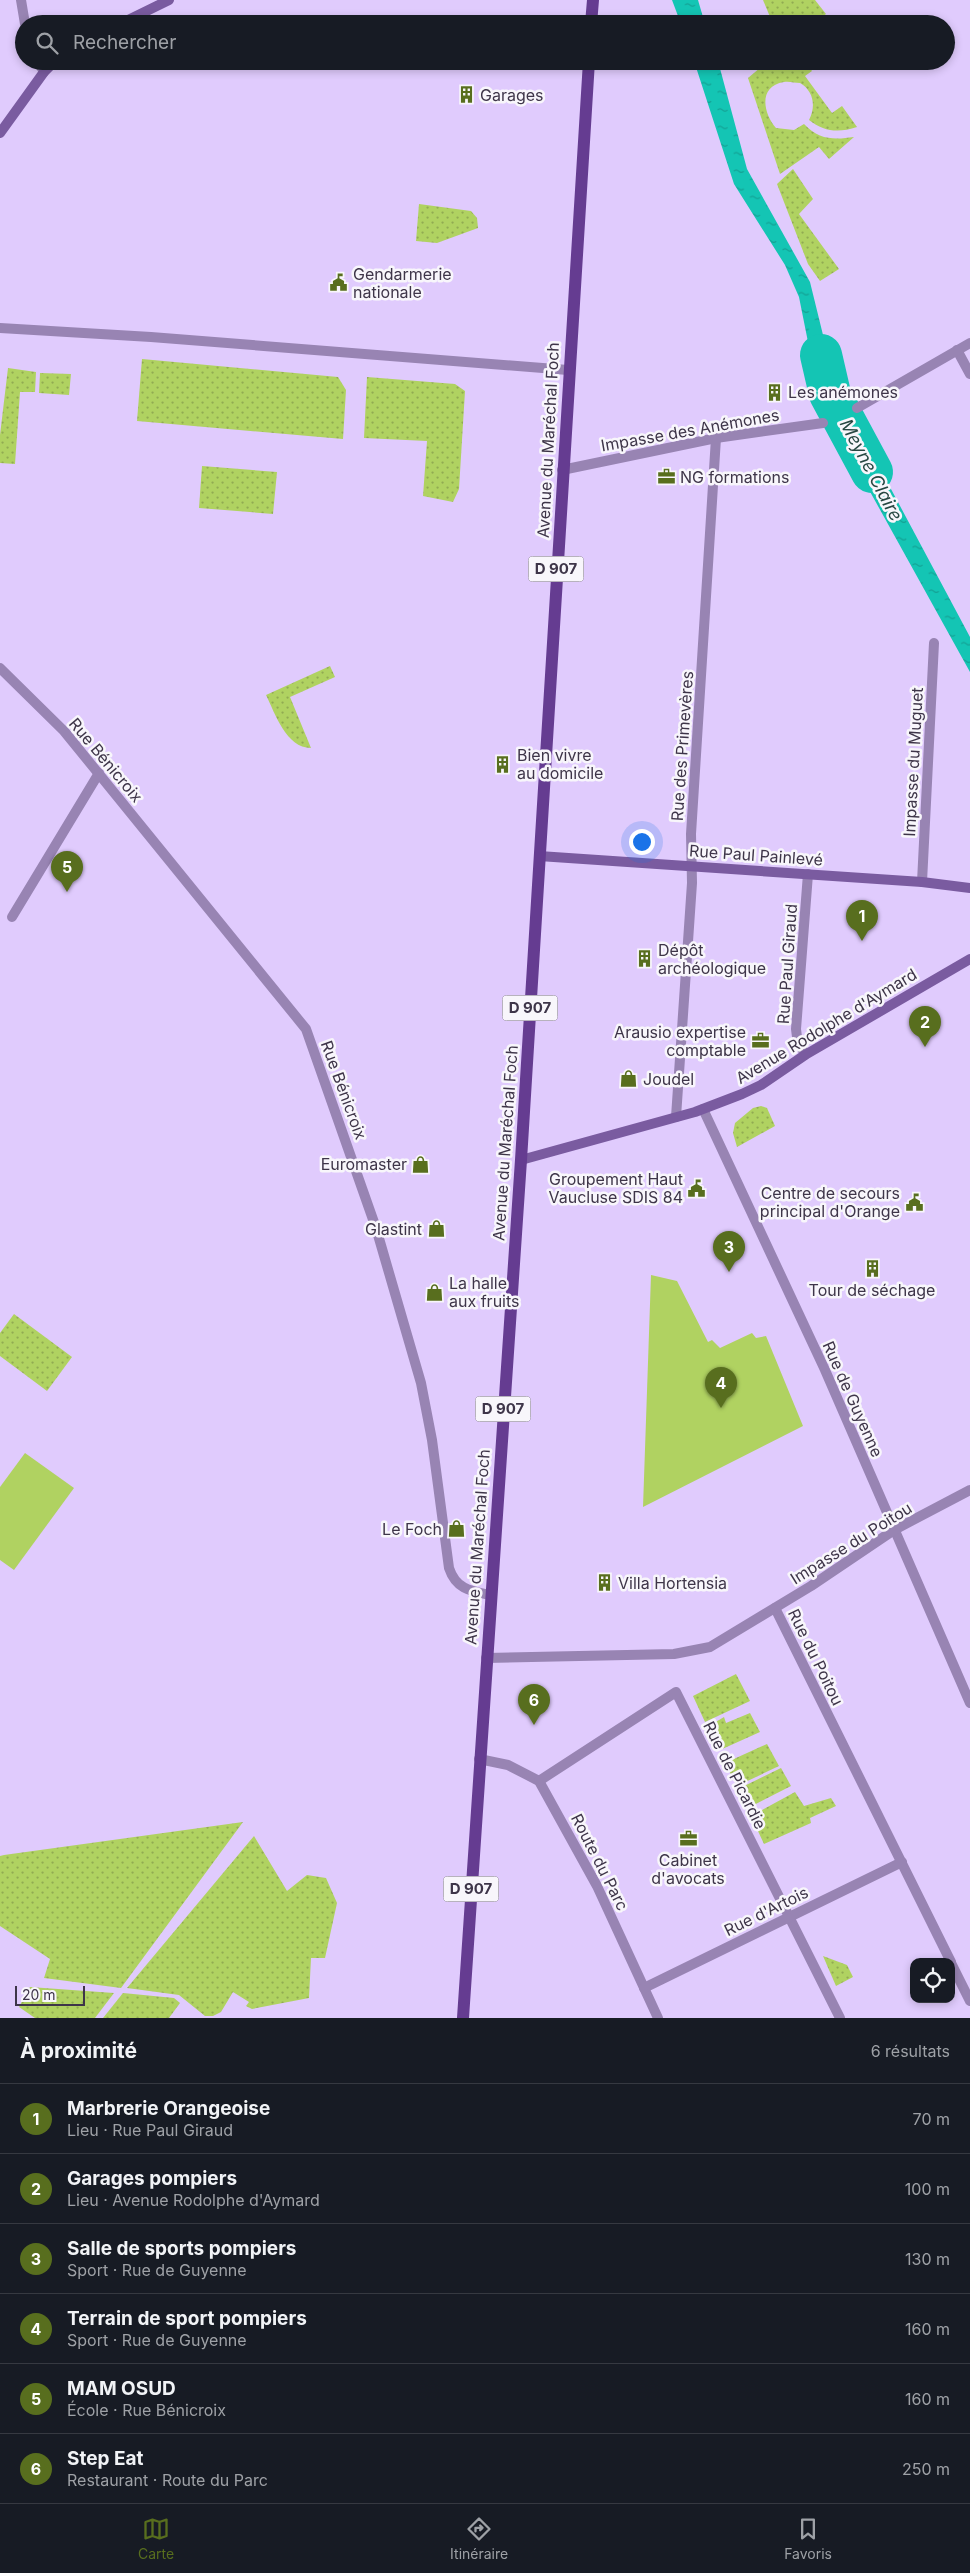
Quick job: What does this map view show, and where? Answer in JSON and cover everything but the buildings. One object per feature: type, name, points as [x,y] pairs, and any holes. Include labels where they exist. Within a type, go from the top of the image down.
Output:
[{"type":"main road","points":[[592,15],[593,0]]},
{"type":"main road","name":"Avenue du Maréchal Foch","points":[[463,2018],[490,1595],[521,1160],[587,70]]},
{"type":"street","points":[[21,0],[24,15]]},
{"type":"street","points":[[138,15],[169,0]]},
{"type":"street","points":[[0,133],[44,72]]},
{"type":"street","points":[[0,328],[151,337],[568,370]]},
{"type":"street","points":[[857,408],[970,343]]},
{"type":"street","points":[[957,350],[970,374]]},
{"type":"street","name":"Impasse des Anémones","points":[[562,470],[716,438],[823,423]]},
{"type":"street","name":"Rue des Primevères","points":[[676,1117],[692,866],[691,834],[716,438]]},
{"type":"street","name":"Impasse du Muguet","points":[[922,882],[934,643]]},
{"type":"street","name":"Rue Bénicroix","points":[[0,668],[64,731],[306,1029],[376,1228],[421,1383],[432,1440],[448,1568],[452,1578],[462,1589],[490,1595]]},
{"type":"street","points":[[12,917],[99,774]]},
{"type":"street","name":"Rue Paul Painlevé","points":[[539,856],[922,882],[970,888]]},
{"type":"street","name":"Rue Paul Giraud","points":[[805,1055],[797,1037],[796,1029],[808,874]]},
{"type":"street","name":"Avenue Rodolphe d'Aymard","points":[[521,1160],[704,1109],[761,1085],[805,1055],[970,959]]},
{"type":"street","name":"Rue de Guyenne","points":[[704,1109],[825,1370],[970,1703]]},
{"type":"street","name":"Impasse du Poitou","points":[[775,1608],[894,1530],[970,1490]]},
{"type":"street","name":"Rue du Poitou","points":[[486,1658],[674,1654],[710,1647],[775,1608],[949,1958]]},
{"type":"street","name":"Rue de Picardie","points":[[539,1781],[676,1692],[840,2018]]},
{"type":"street","points":[[479,1759],[508,1765],[539,1781]]},
{"type":"street","name":"Route du Parc","points":[[539,1781],[598,1886],[658,2018]]},
{"type":"street","name":"Rue d'Artois","points":[[644,1988],[902,1862]]},
{"type":"street","name":"Rue du Poitou","points":[[955,1970],[970,2001]]},
{"type":"shaded area","points":[[763,0],[815,0],[826,14],[825,15],[769,15]]},
{"type":"shaded area","points":[[757,70],[811,70],[805,76],[832,113],[842,106],[857,127],[838,131],[826,129],[815,124],[809,120],[813,105],[808,90],[800,83],[788,82],[776,85],[767,94],[766,108],[772,122],[776,128],[794,130],[804,124],[815,133],[827,138],[854,137],[829,159],[819,147],[780,174],[748,78]]},
{"type":"shaded area","points":[[793,169],[813,199],[799,214],[839,269],[820,281],[808,264],[777,184]]},
{"type":"shaded area","points":[[419,204],[471,211],[477,218],[478,228],[437,243],[416,241]]},
{"type":"shaded area","points":[[142,359],[338,377],[346,390],[343,439],[137,421]]},
{"type":"shaded area","points":[[8,368],[36,372],[35,392],[20,392],[15,464],[0,463],[0,435]]},
{"type":"shaded area","points":[[40,373],[71,374],[69,395],[39,393]]},
{"type":"shaded area","points":[[367,377],[455,384],[465,391],[459,489],[453,502],[423,496],[427,441],[364,438]]},
{"type":"shaded area","points":[[202,466],[277,472],[273,514],[199,508]]},
{"type":"shaded area","points":[[330,666],[335,677],[290,697],[311,748],[302,746],[288,736],[282,728],[266,695]]},
{"type":"shaded area","points":[[761,1106],[767,1108],[775,1126],[737,1147],[733,1133],[735,1123],[753,1108]]},
{"type":"shaded area","points":[[651,1275],[677,1281],[708,1342],[712,1340],[720,1348],[752,1333],[756,1338],[766,1336],[803,1426],[643,1507]]},
{"type":"shaded area","points":[[14,1314],[72,1357],[47,1391],[0,1356],[0,1333]]},
{"type":"shaded area","points":[[25,1453],[74,1488],[14,1570],[0,1560],[0,1487]]},
{"type":"shaded area","points":[[736,1674],[750,1701],[705,1722],[693,1696]]},
{"type":"shaded area","points":[[750,1713],[760,1732],[720,1750],[709,1726],[724,1717],[726,1723]]},
{"type":"shaded area","points":[[767,1744],[779,1766],[737,1786],[725,1763]]},
{"type":"shaded area","points":[[781,1768],[791,1786],[748,1808],[738,1789]]},
{"type":"shaded area","points":[[795,1792],[804,1806],[831,1798],[836,1806],[810,1818],[811,1823],[764,1844],[751,1816]]},
{"type":"shaded area","points":[[243,1822],[121,1988],[44,1978],[50,1959],[0,1926],[0,1856]]},
{"type":"shaded area","points":[[254,1836],[287,1891],[307,1875],[326,1878],[337,1903],[325,1958],[311,1958],[309,1998],[252,2009],[246,2006],[249,2002],[233,1992],[221,2012],[213,2016],[205,2016],[179,1995],[127,1988]]},
{"type":"shaded area","points":[[823,1956],[847,1965],[853,1977],[836,1986]]},
{"type":"shaded area","points":[[30,1987],[114,1993],[95,2018],[35,2018],[19,2007]]},
{"type":"shaded area","points":[[123,1993],[174,1998],[180,2003],[169,2018],[103,2018]]},
{"type":"water","points":[[672,0],[698,0],[702,15],[678,15]]},
{"type":"water","points":[[697,70],[720,70],[747,169],[810,282],[837,392],[847,407],[827,415],[820,402],[799,297],[785,265],[734,184]]},
{"type":"water","points":[[852,416],[970,637],[970,672],[868,488],[830,426]]},
{"type":"waterway","name":"Meyne Claire","points":[[821,355],[830,394],[872,472]]},
{"type":"place","name":"Garages","points":[[466,95]]},
{"type":"place","name":"Gendarmerie nationale","points":[[339,283]]},
{"type":"place","name":"Les anémones","points":[[774,392]]},
{"type":"place","name":"NG formations","points":[[666,477]]},
{"type":"place","name":"Bien vivre au domicile","points":[[503,764]]},
{"type":"place","name":"MAM OSUD","points":[[67,892]]},
{"type":"place","name":"Marbrerie Orangeoise","points":[[862,941]]},
{"type":"place","name":"Dépôt archéologique","points":[[644,959]]},
{"type":"place","name":"Arausio expertise comptable","points":[[760,1041]]},
{"type":"place","name":"Garages pompiers","points":[[925,1047]]},
{"type":"place","name":"Joudel","points":[[629,1079]]},
{"type":"place","name":"Euromaster","points":[[421,1164]]},
{"type":"place","name":"Groupement Haut Vaucluse SDIS 84","points":[[697,1188]]},
{"type":"place","name":"Centre de secours principal d'Orange","points":[[914,1202]]},
{"type":"place","name":"Glastint","points":[[436,1229]]},
{"type":"place","name":"Tour de séchage","points":[[872,1268]]},
{"type":"place","name":"Salle de sports pompiers","points":[[729,1272]]},
{"type":"place","name":"La halle aux fruits","points":[[435,1292]]},
{"type":"place","name":"Terrain de sport pompiers","points":[[721,1408]]},
{"type":"place","name":"Le Foch","points":[[456,1529]]},
{"type":"place","name":"Villa Hortensia","points":[[604,1583]]},
{"type":"place","name":"Step Eat","points":[[534,1725]]},
{"type":"place","name":"Cabinet d'avocats","points":[[688,1838]]}]
